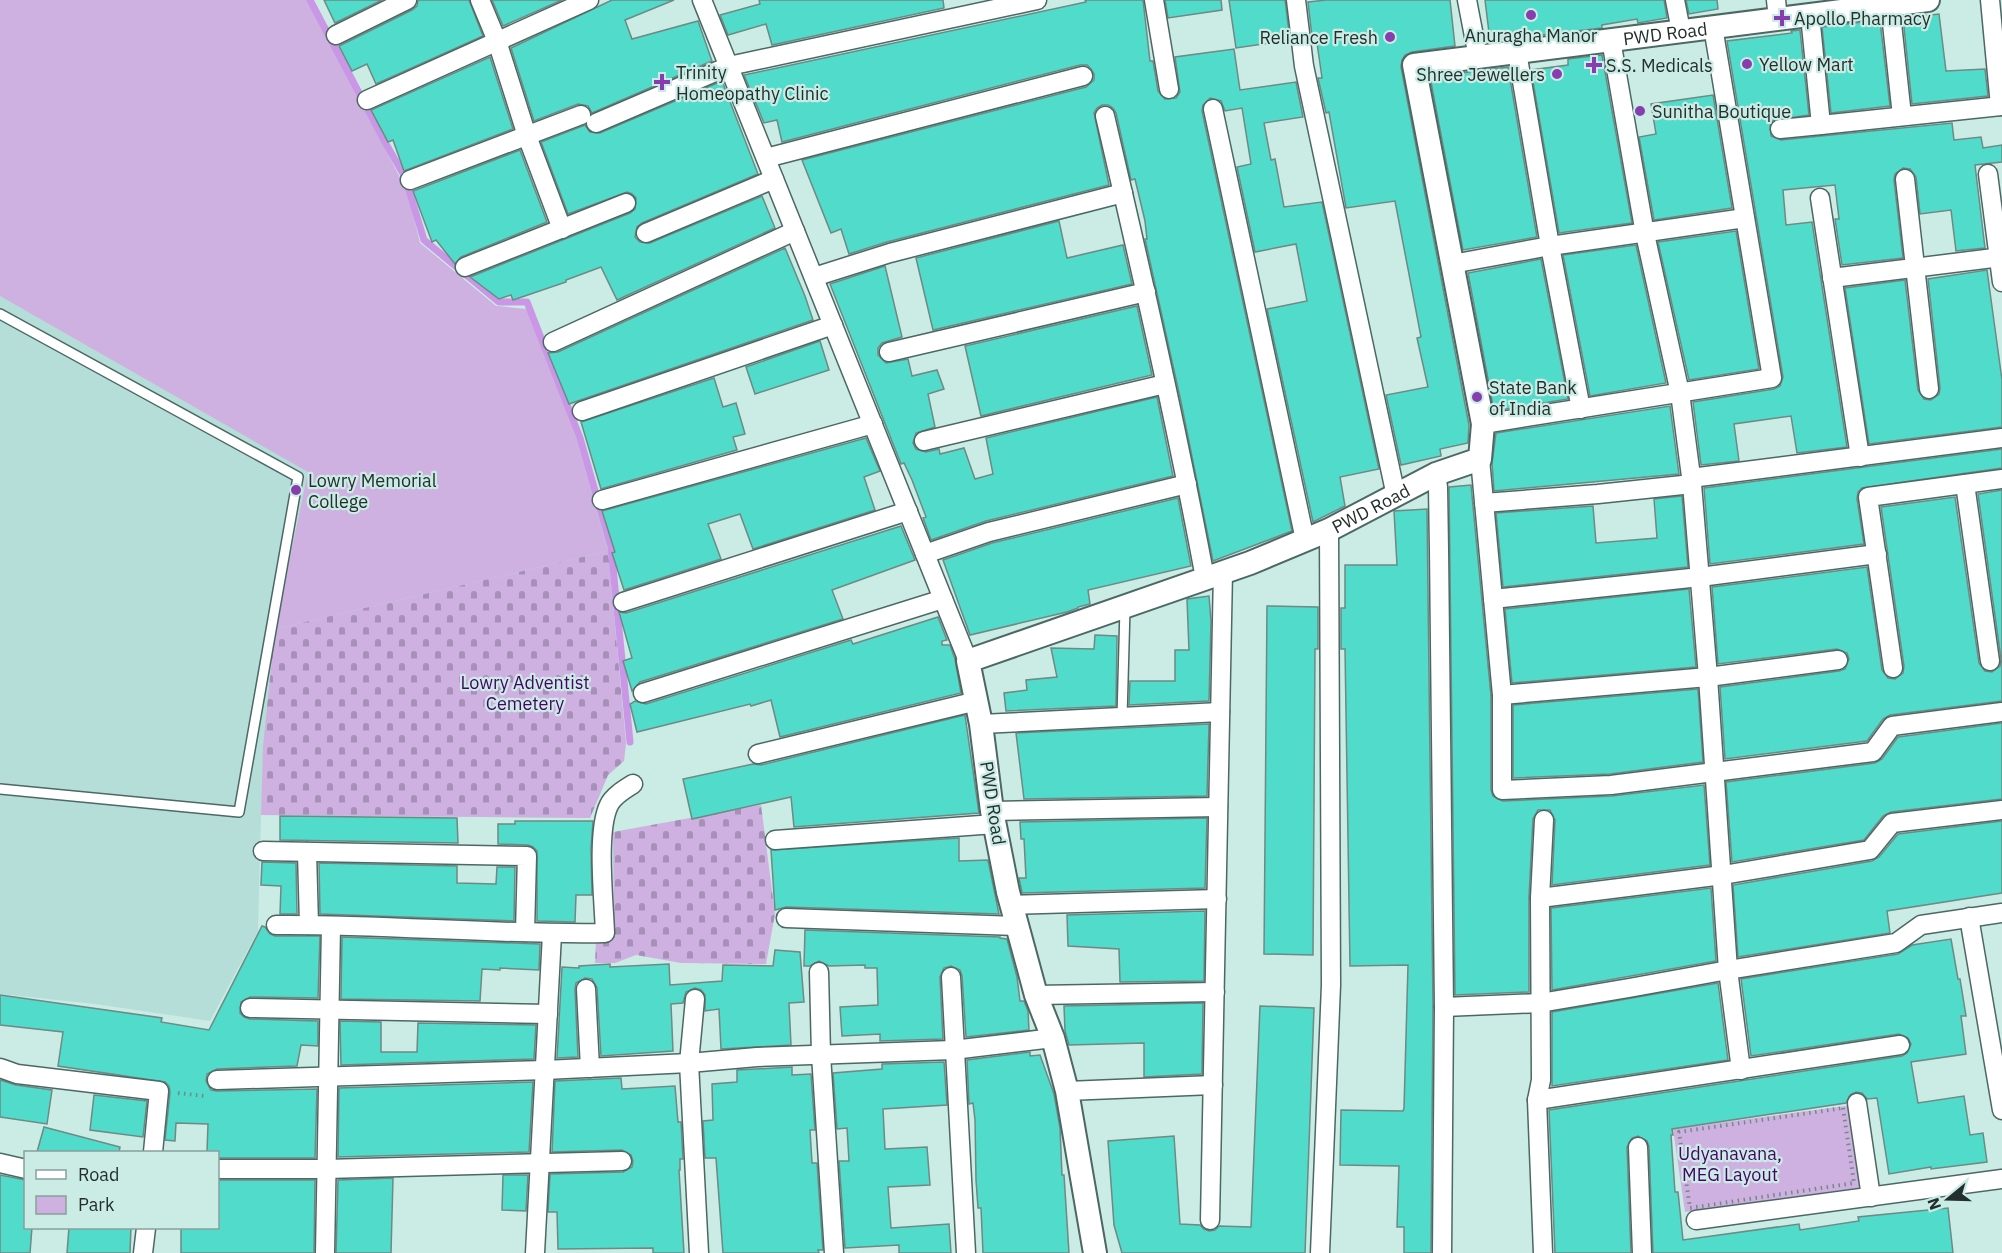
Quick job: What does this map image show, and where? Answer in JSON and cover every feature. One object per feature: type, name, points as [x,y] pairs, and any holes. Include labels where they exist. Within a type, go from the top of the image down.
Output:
[{"type":"street","points":[[336,35],[407,0]]},
{"type":"street","points":[[480,0],[497,41],[526,136],[562,229]]},
{"type":"street","points":[[368,100],[589,0]]},
{"type":"street","points":[[702,0],[968,661]]},
{"type":"street","points":[[410,180],[526,136],[589,119],[729,66],[1037,0]]},
{"type":"street","points":[[1154,0],[1169,89]]},
{"type":"street","points":[[1296,0],[1304,66],[1396,496]]},
{"type":"street","points":[[1467,0],[1478,57]]},
{"type":"street","points":[[1675,0],[1681,31]]},
{"type":"street","name":"PWD Road","points":[[1095,1253],[1066,1091],[1053,1038],[1036,995],[1014,915],[994,818],[981,724],[968,661],[1214,575],[1305,540],[1329,530],[1436,474],[1480,459],[1483,424],[1414,65],[1713,27],[1777,9],[1810,15],[1920,0]]},
{"type":"street","points":[[1780,129],[2001,106],[1990,0]]},
{"type":"street","points":[[1890,5],[1902,116]]},
{"type":"street","points":[[1810,15],[1821,125]]},
{"type":"street","points":[[1483,424],[1772,378],[1713,27]]},
{"type":"street","points":[[1611,40],[1645,234],[1680,393],[1692,481],[1723,875],[1728,970],[1741,1070]]},
{"type":"street","points":[[1517,52],[1581,409]]},
{"type":"street","points":[[766,158],[1083,76]]},
{"type":"street","points":[[1214,109],[1305,540]]},
{"type":"street","points":[[1105,116],[1187,484],[1214,575],[1220,712],[1210,1220]]},
{"type":"street","points":[[1988,174],[2002,282]]},
{"type":"street","points":[[646,233],[774,179]]},
{"type":"street","points":[[1905,179],[1929,388]]},
{"type":"street","points":[[814,277],[890,253],[1123,193]]},
{"type":"street","points":[[1820,198],[1860,457]]},
{"type":"street","points":[[465,267],[626,203]]},
{"type":"street","points":[[1452,264],[1550,246],[1745,218]]},
{"type":"street","points":[[553,342],[795,231]]},
{"type":"street","points":[[1832,278],[2000,257]]},
{"type":"street","points":[[890,352],[1146,292]]},
{"type":"street","points":[[582,411],[833,326]]},
{"type":"street","points":[[924,441],[1165,384]]},
{"type":"street","points":[[602,500],[873,424]]},
{"type":"street","points":[[1484,503],[1598,494],[2002,438]]},
{"type":"street","points":[[1480,459],[1502,695],[1502,790],[1611,785],[1873,752],[1892,726],[2002,712]]},
{"type":"street","points":[[1436,474],[1439,550],[1444,1007],[1442,1253]]},
{"type":"street","points":[[1893,668],[1868,497],[2002,479]]},
{"type":"street","points":[[925,554],[988,532],[1187,484]]},
{"type":"street","points":[[1965,484],[1990,661]]},
{"type":"street","points":[[623,602],[908,511]]},
{"type":"street","points":[[1320,1253],[1331,985],[1329,530]]},
{"type":"street","points":[[1493,599],[1700,577],[1877,554]]},
{"type":"street","points":[[643,693],[943,599]]},
{"type":"street","points":[[1502,695],[1708,677],[1838,660]]},
{"type":"street","points":[[758,754],[977,701]]},
{"type":"street","points":[[981,724],[1220,712]]},
{"type":"street","points":[[276,925],[552,934],[605,933],[602,867],[603,821],[609,803],[633,784]]},
{"type":"street","points":[[775,840],[994,818],[1218,807]]},
{"type":"street","points":[[1540,898],[1723,875],[1870,850],[1892,824],[2002,810]]},
{"type":"street","points":[[1543,1253],[1537,1100],[1541,1080],[1540,898],[1544,820]]},
{"type":"street","points":[[263,851],[527,856],[525,932]]},
{"type":"street","points":[[307,852],[309,925]]},
{"type":"street","points":[[786,918],[1014,915],[1217,899]]},
{"type":"street","points":[[1444,1007],[1540,1003],[1896,943],[1922,924],[2002,912]]},
{"type":"street","points":[[1969,916],[1996,1033],[2002,1110]]},
{"type":"street","points":[[325,1253],[331,926]]},
{"type":"street","points":[[535,1253],[552,934]]},
{"type":"street","points":[[819,972],[821,1055],[834,1253]]},
{"type":"street","points":[[951,977],[953,1050],[966,1253]]},
{"type":"street","points":[[586,989],[590,1068]]},
{"type":"street","points":[[1036,995],[1215,992]]},
{"type":"street","points":[[695,999],[689,1063],[699,1253]]},
{"type":"street","points":[[250,1008],[548,1014]]},
{"type":"street","points":[[217,1080],[545,1070],[953,1050],[1053,1038]]},
{"type":"street","points":[[1537,1100],[1900,1045]]},
{"type":"street","points":[[0,1068],[17,1074],[159,1091],[153,1151]]},
{"type":"street","points":[[1066,1091],[1213,1085]]},
{"type":"street","points":[[1857,1103],[1870,1197]]},
{"type":"street","points":[[1638,1148],[1642,1253]]},
{"type":"street","points":[[219,1169],[326,1169],[622,1161]]},
{"type":"street","points":[[0,1163],[24,1169]]},
{"type":"street","points":[[1693,1214],[1870,1197],[2002,1179]]},
{"type":"street","points":[[143,1253],[146,1229]]},
{"type":"lane","points":[[0,314],[298,477],[239,812],[0,789]]},
{"type":"lane","points":[[1122,717],[1125,606]]},
{"type":"path","points":[[159,1091],[204,1096],[210,1079],[217,1080]]},
{"type":"path","points":[[1843,1108],[1854,1184],[1693,1214],[1679,1132],[1843,1108]]},
{"type":"shaded area","name":"Lowry Memorial College","points":[[0,0],[307,0],[407,191],[420,243],[496,306],[527,309],[577,440],[607,540],[626,743],[624,761],[608,775],[590,818],[261,815],[258,931],[210,1021],[95,1004],[0,994]]},
{"type":"green space","points":[[0,0],[307,0],[407,191],[420,243],[496,306],[527,309],[577,440],[608,551],[275,629],[308,472],[0,296]]},
{"type":"green space","name":"Lowry Adventist Cemetery","points":[[608,551],[626,743],[624,761],[608,775],[590,818],[261,815],[263,746],[275,629]]},
{"type":"green space","points":[[761,805],[775,914],[766,964],[681,963],[636,955],[615,963],[595,963],[596,939],[614,934],[613,832]]},
{"type":"green space","name":"Udyanavana, MEG Layout","points":[[1852,1105],[1864,1187],[1685,1212],[1673,1129]]},
{"type":"building","points":[[324,0],[382,0],[335,23]]},
{"type":"building","points":[[418,0],[469,0],[483,36],[376,84],[367,64],[352,71],[339,46],[412,10],[417,6]]},
{"type":"building","points":[[492,0],[562,0],[503,26]]},
{"type":"building","points":[[612,0],[674,0],[625,20],[632,39],[698,21],[712,61],[592,113],[588,106],[578,104],[534,121],[511,48]]},
{"type":"building","points":[[759,0],[943,0],[944,8],[772,45],[766,24],[728,35],[720,15],[760,4]]},
{"type":"building","points":[[1085,0],[1143,0],[1150,61],[1153,61],[1158,91],[1165,99],[1176,98],[1180,92],[1175,57],[1234,49],[1240,90],[1296,82],[1303,117],[1264,123],[1271,160],[1275,159],[1284,207],[1322,202],[1379,469],[1340,477],[1345,506],[1313,522],[1267,309],[1307,301],[1296,244],[1255,252],[1237,167],[1251,164],[1242,108],[1225,111],[1221,101],[1210,98],[1203,105],[1202,111],[1292,531],[1213,561],[1145,239],[1147,239],[1145,221],[1135,179],[1131,180],[1113,108],[1102,105],[1094,113],[1109,185],[887,242],[849,254],[841,229],[831,233],[802,160],[1086,87],[1094,80],[1091,69],[1087,65],[1080,65],[782,142],[777,120],[764,123],[744,75],[1086,2]]},
{"type":"building","points":[[1165,0],[1221,0],[1222,10],[1168,18]]},
{"type":"building","points":[[1229,0],[1285,0],[1290,40],[1236,48]]},
{"type":"building","points":[[1450,0],[1455,46],[1412,52],[1405,55],[1401,67],[1469,425],[1468,443],[1440,449],[1441,456],[1401,465],[1386,395],[1428,387],[1417,338],[1421,337],[1395,201],[1346,208],[1329,112],[1326,113],[1318,78],[1322,78],[1316,36],[1312,37],[1308,2]]},
{"type":"building","points":[[1485,0],[1664,0],[1667,18],[1638,23],[1637,19],[1602,25],[1602,28],[1490,41]]},
{"type":"building","points":[[1686,0],[1717,0],[1718,9],[1689,14]]},
{"type":"building","points":[[1939,14],[1946,71],[1985,69],[1988,96],[1912,104],[1903,18]]},
{"type":"building","points":[[1880,21],[1890,106],[1831,113],[1822,27]]},
{"type":"building","points":[[1800,30],[1809,115],[1774,120],[1770,125],[1771,136],[1781,140],[1952,123],[1954,140],[1981,137],[1983,148],[2002,145],[2002,162],[1975,165],[1985,248],[1956,251],[1951,210],[1920,214],[1916,177],[1910,169],[1903,168],[1895,174],[1894,180],[1903,258],[1842,265],[1835,219],[1839,219],[1835,185],[1783,190],[1786,225],[1812,222],[1847,447],[1797,453],[1791,416],[1734,424],[1739,461],[1701,465],[1693,402],[1774,389],[1780,386],[1783,377],[1727,41]]},
{"type":"building","points":[[1602,55],[1632,223],[1559,233],[1531,70],[1568,65],[1568,59]]},
{"type":"building","points":[[490,57],[513,129],[404,171],[393,140],[388,142],[371,110]]},
{"type":"building","points":[[1508,67],[1537,237],[1463,250],[1430,77]]},
{"type":"building","points":[[722,81],[758,174],[642,223],[637,227],[635,237],[640,242],[650,243],[762,196],[775,228],[617,300],[601,267],[513,300],[511,295],[499,299],[470,277],[635,209],[636,198],[627,192],[568,214],[541,142],[585,125],[590,132],[600,133]]},
{"type":"building","points":[[1713,95],[1732,208],[1654,220],[1639,137],[1656,134],[1651,104]]},
{"type":"building","points":[[520,150],[547,222],[461,257],[455,264],[436,240],[432,242],[413,191]]},
{"type":"building","points":[[1059,221],[1067,258],[1123,245],[1132,284],[933,330],[916,258]]},
{"type":"building","points":[[1736,231],[1759,369],[1689,380],[1658,242]]},
{"type":"building","points":[[1636,245],[1666,383],[1590,396],[1563,255]]},
{"type":"building","points":[[785,248],[813,320],[569,404],[548,353],[558,352]]},
{"type":"building","points":[[1541,259],[1568,399],[1494,411],[1468,273]]},
{"type":"building","points":[[885,266],[902,337],[882,343],[878,348],[878,355],[886,363],[908,359],[912,376],[937,370],[944,389],[928,394],[935,427],[916,433],[913,443],[916,449],[926,452],[939,449],[940,454],[964,448],[975,479],[993,474],[986,438],[1157,397],[1173,476],[986,521],[931,540],[923,518],[926,517],[912,480],[904,463],[901,464],[830,284]]},
{"type":"building","points":[[1987,270],[2002,380],[2002,427],[1869,444],[1845,288],[1905,280],[1918,390],[1924,399],[1931,400],[1939,394],[1940,388],[1928,279]]},
{"type":"building","points":[[1137,306],[1152,375],[981,416],[965,346]]},
{"type":"building","points":[[820,341],[829,370],[755,394],[746,367]]},
{"type":"building","points":[[714,378],[723,407],[736,403],[745,434],[733,437],[737,450],[601,489],[581,422]]},
{"type":"building","points":[[1670,406],[1679,474],[1494,491],[1492,463],[1496,433]]},
{"type":"building","points":[[866,438],[880,471],[864,477],[875,510],[753,549],[740,514],[708,524],[721,559],[624,590],[602,511]]},
{"type":"building","points":[[2002,449],[2002,468],[1862,488],[1858,492],[1857,499],[1864,544],[1710,564],[1704,488]]},
{"type":"building","points":[[1471,485],[1491,696],[1491,790],[1493,796],[1503,801],[1612,796],[1704,785],[1710,865],[1552,885],[1555,820],[1550,810],[1538,810],[1533,819],[1529,897],[1529,992],[1455,995],[1449,487]]},
{"type":"building","points":[[2002,490],[2002,701],[1890,715],[1883,719],[1867,741],[1725,759],[1720,687],[1839,671],[1845,669],[1849,659],[1847,653],[1837,649],[1718,664],[1712,587],[1867,567],[1882,670],[1888,678],[1895,679],[1903,673],[1904,666],[1881,507],[1955,497],[1979,663],[1985,671],[1992,672],[2000,666],[2001,659],[1978,494]]},
{"type":"building","points":[[1682,496],[1688,567],[1503,587],[1496,513],[1593,506],[1596,543],[1657,538],[1654,499]]},
{"type":"building","points":[[1178,498],[1191,566],[1088,590],[1090,604],[1067,612],[970,635],[943,560],[992,543]]},
{"type":"building","points":[[1427,509],[1433,1007],[1431,1253],[1404,1253],[1404,1227],[1397,1227],[1399,1166],[1340,1165],[1341,1110],[1403,1111],[1408,965],[1350,966],[1345,649],[1341,649],[1341,608],[1345,608],[1345,565],[1397,565],[1394,511]]},
{"type":"building","points":[[901,526],[915,560],[832,590],[843,619],[640,682],[632,691],[623,661],[632,658],[619,612],[626,613]]},
{"type":"building","points":[[1689,589],[1696,667],[1512,683],[1505,609]]},
{"type":"building","points":[[1209,596],[1211,621],[1209,701],[1129,705],[1130,681],[1175,681],[1175,650],[1189,650],[1187,599]]},
{"type":"building","points":[[1267,606],[1318,607],[1318,649],[1315,649],[1313,955],[1264,954]]},
{"type":"building","points":[[938,617],[947,640],[942,641],[942,645],[950,645],[961,693],[780,737],[771,700],[637,732],[630,704],[635,701],[646,704],[851,640],[853,644]]},
{"type":"building","points":[[1095,635],[1117,636],[1116,706],[1006,711],[1004,693],[1027,690],[1026,680],[1057,677],[1051,648],[1094,649]]},
{"type":"building","points":[[1698,689],[1703,762],[1610,774],[1513,778],[1513,705]]},
{"type":"building","points":[[965,715],[979,813],[794,827],[791,797],[692,819],[683,779],[753,764],[761,765]]},
{"type":"building","points":[[2002,723],[2002,799],[1891,812],[1883,816],[1864,840],[1732,862],[1726,782],[1875,763],[1882,759],[1898,737]]},
{"type":"building","points":[[1209,724],[1207,796],[1024,799],[1016,733]]},
{"type":"building","points":[[280,816],[457,818],[458,843],[280,840]]},
{"type":"building","points":[[1207,818],[1205,888],[1022,893],[1019,878],[1026,878],[1024,839],[1021,839],[1020,822]]},
{"type":"building","points":[[515,821],[593,821],[592,895],[576,895],[575,922],[537,921],[537,851],[528,845],[498,844],[498,824],[515,824]]},
{"type":"building","points":[[2002,821],[2002,893],[1887,911],[1890,933],[1738,957],[1733,885],[1872,861],[1879,857],[1898,834]]},
{"type":"building","points":[[959,838],[959,861],[988,860],[999,914],[786,907],[775,910],[771,850]]},
{"type":"building","points":[[262,862],[296,863],[297,914],[280,914],[281,886],[261,885]]},
{"type":"building","points":[[319,863],[457,866],[457,883],[496,884],[497,867],[515,867],[514,921],[320,914]]},
{"type":"building","points":[[1711,888],[1716,961],[1552,990],[1551,908]]},
{"type":"building","points":[[1205,911],[1204,981],[1120,982],[1119,949],[1068,946],[1067,915]]},
{"type":"building","points":[[262,926],[275,936],[320,936],[318,998],[250,997],[241,1002],[240,1013],[250,1019],[318,1021],[318,1046],[301,1045],[297,1066],[217,1069],[207,1074],[206,1081],[211,1090],[217,1091],[317,1089],[315,1158],[219,1158],[219,1151],[207,1151],[208,1124],[176,1123],[175,1141],[165,1140],[170,1092],[165,1082],[58,1066],[63,1032],[0,1025],[0,995],[162,1018],[161,1022],[209,1030]]},
{"type":"building","points":[[805,930],[1007,939],[1017,977],[1020,1001],[1024,1001],[1028,1011],[1029,1030],[966,1037],[962,976],[960,970],[951,966],[944,968],[940,977],[943,1039],[880,1041],[880,1034],[842,1036],[840,1007],[878,1005],[877,968],[865,968],[865,965],[829,966],[819,961],[810,966],[804,966]]},
{"type":"building","points":[[342,937],[540,944],[539,970],[482,969],[480,1001],[341,999]]},
{"type":"building","points":[[1951,939],[1966,1016],[1961,1016],[1966,1054],[1911,1062],[1918,1103],[1964,1096],[1970,1135],[1983,1133],[1987,1162],[1931,1169],[1931,1167],[1889,1174],[1877,1098],[1867,1099],[1862,1093],[1856,1092],[1850,1095],[1846,1103],[1672,1129],[1673,1135],[1671,1135],[1675,1192],[1678,1192],[1683,1240],[1799,1224],[1800,1230],[1859,1221],[1858,1217],[1948,1208],[1953,1253],[1653,1253],[1649,1147],[1647,1141],[1638,1136],[1632,1138],[1627,1147],[1631,1253],[1555,1253],[1549,1110],[1902,1056],[1907,1053],[1911,1044],[1908,1038],[1899,1034],[1751,1056],[1741,979],[1898,954],[1912,945]]},
{"type":"building","points":[[775,950],[800,952],[804,1002],[789,1003],[791,1045],[721,1049],[719,1009],[705,1011],[705,995],[701,990],[695,988],[686,992],[683,1003],[671,1004],[673,1051],[601,1056],[597,988],[592,979],[585,978],[576,983],[575,989],[578,1057],[557,1058],[562,967],[669,964],[670,985],[722,981],[723,965],[773,966]]},
{"type":"building","points":[[1718,983],[1728,1060],[1552,1086],[1552,1012]]},
{"type":"building","points":[[1203,1003],[1202,1074],[1144,1077],[1144,1043],[1069,1045],[1065,1031],[1064,1006]]},
{"type":"building","points":[[1260,1006],[1314,1008],[1305,1253],[1122,1253],[1114,1225],[1108,1141],[1174,1136],[1180,1224],[1200,1225],[1209,1231],[1219,1226],[1251,1227]]},
{"type":"building","points":[[340,1021],[381,1022],[381,1052],[417,1052],[418,1023],[536,1025],[534,1059],[341,1065]]},
{"type":"building","points":[[1030,1052],[1030,1056],[1040,1055],[1054,1094],[1060,1128],[1069,1253],[983,1253],[981,1208],[978,1208],[976,1180],[975,1120],[973,1103],[969,1104],[967,1060]]},
{"type":"building","points":[[944,1062],[947,1105],[883,1109],[885,1149],[927,1147],[930,1185],[888,1187],[891,1228],[949,1224],[951,1253],[899,1253],[899,1245],[845,1248],[839,1161],[849,1161],[847,1128],[837,1129],[833,1073],[882,1069],[882,1064]]},
{"type":"building","points":[[792,1067],[792,1075],[811,1074],[815,1130],[810,1130],[812,1163],[817,1163],[823,1250],[818,1250],[819,1253],[723,1253],[716,1158],[705,1158],[703,1121],[713,1120],[712,1084],[737,1082],[737,1070]]},
{"type":"building","points":[[621,1078],[622,1089],[675,1086],[678,1122],[681,1122],[683,1159],[680,1159],[679,1170],[684,1253],[653,1253],[653,1248],[558,1249],[557,1212],[548,1212],[550,1174],[623,1172],[632,1167],[633,1161],[631,1155],[622,1150],[552,1152],[555,1081]]},
{"type":"building","points":[[0,1080],[16,1085],[52,1090],[47,1124],[0,1117]]},
{"type":"building","points":[[533,1082],[529,1152],[338,1157],[339,1088]]},
{"type":"building","points":[[94,1095],[147,1101],[143,1137],[90,1130]]},
{"type":"building","points":[[44,1127],[120,1147],[119,1151],[37,1151]]},
{"type":"building","points":[[0,1175],[24,1180],[24,1229],[32,1229],[30,1253],[0,1253]]},
{"type":"building","points":[[503,1175],[528,1175],[526,1211],[502,1210]]},
{"type":"building","points":[[393,1178],[391,1253],[336,1253],[338,1180]]},
{"type":"building","points":[[219,1180],[315,1180],[314,1253],[181,1253],[181,1229],[219,1229]]},
{"type":"building","points":[[69,1229],[131,1229],[130,1253],[67,1253]]},
{"type":"waterway","points":[[310,0],[405,177],[424,240],[499,302],[527,302],[580,438],[611,547],[630,742]]},
{"type":"place","name":"Anuragha Manor","points":[[1531,15]]},
{"type":"place","name":"Apollo Pharmacy","points":[[1782,18]]},
{"type":"place","name":"Reliance Fresh","points":[[1390,37]]},
{"type":"place","name":"Yellow Mart","points":[[1747,64]]},
{"type":"place","name":"S.S. Medicals","points":[[1594,65]]},
{"type":"place","name":"Shree Jewellers","points":[[1557,74]]},
{"type":"place","name":"Trinity Homeopathy Clinic","points":[[662,82]]},
{"type":"place","name":"Sunitha Boutique","points":[[1640,111]]},
{"type":"place","name":"State Bank of India","points":[[1477,397]]},
{"type":"place","name":"Lowry Memorial College","points":[[296,490]]}]
